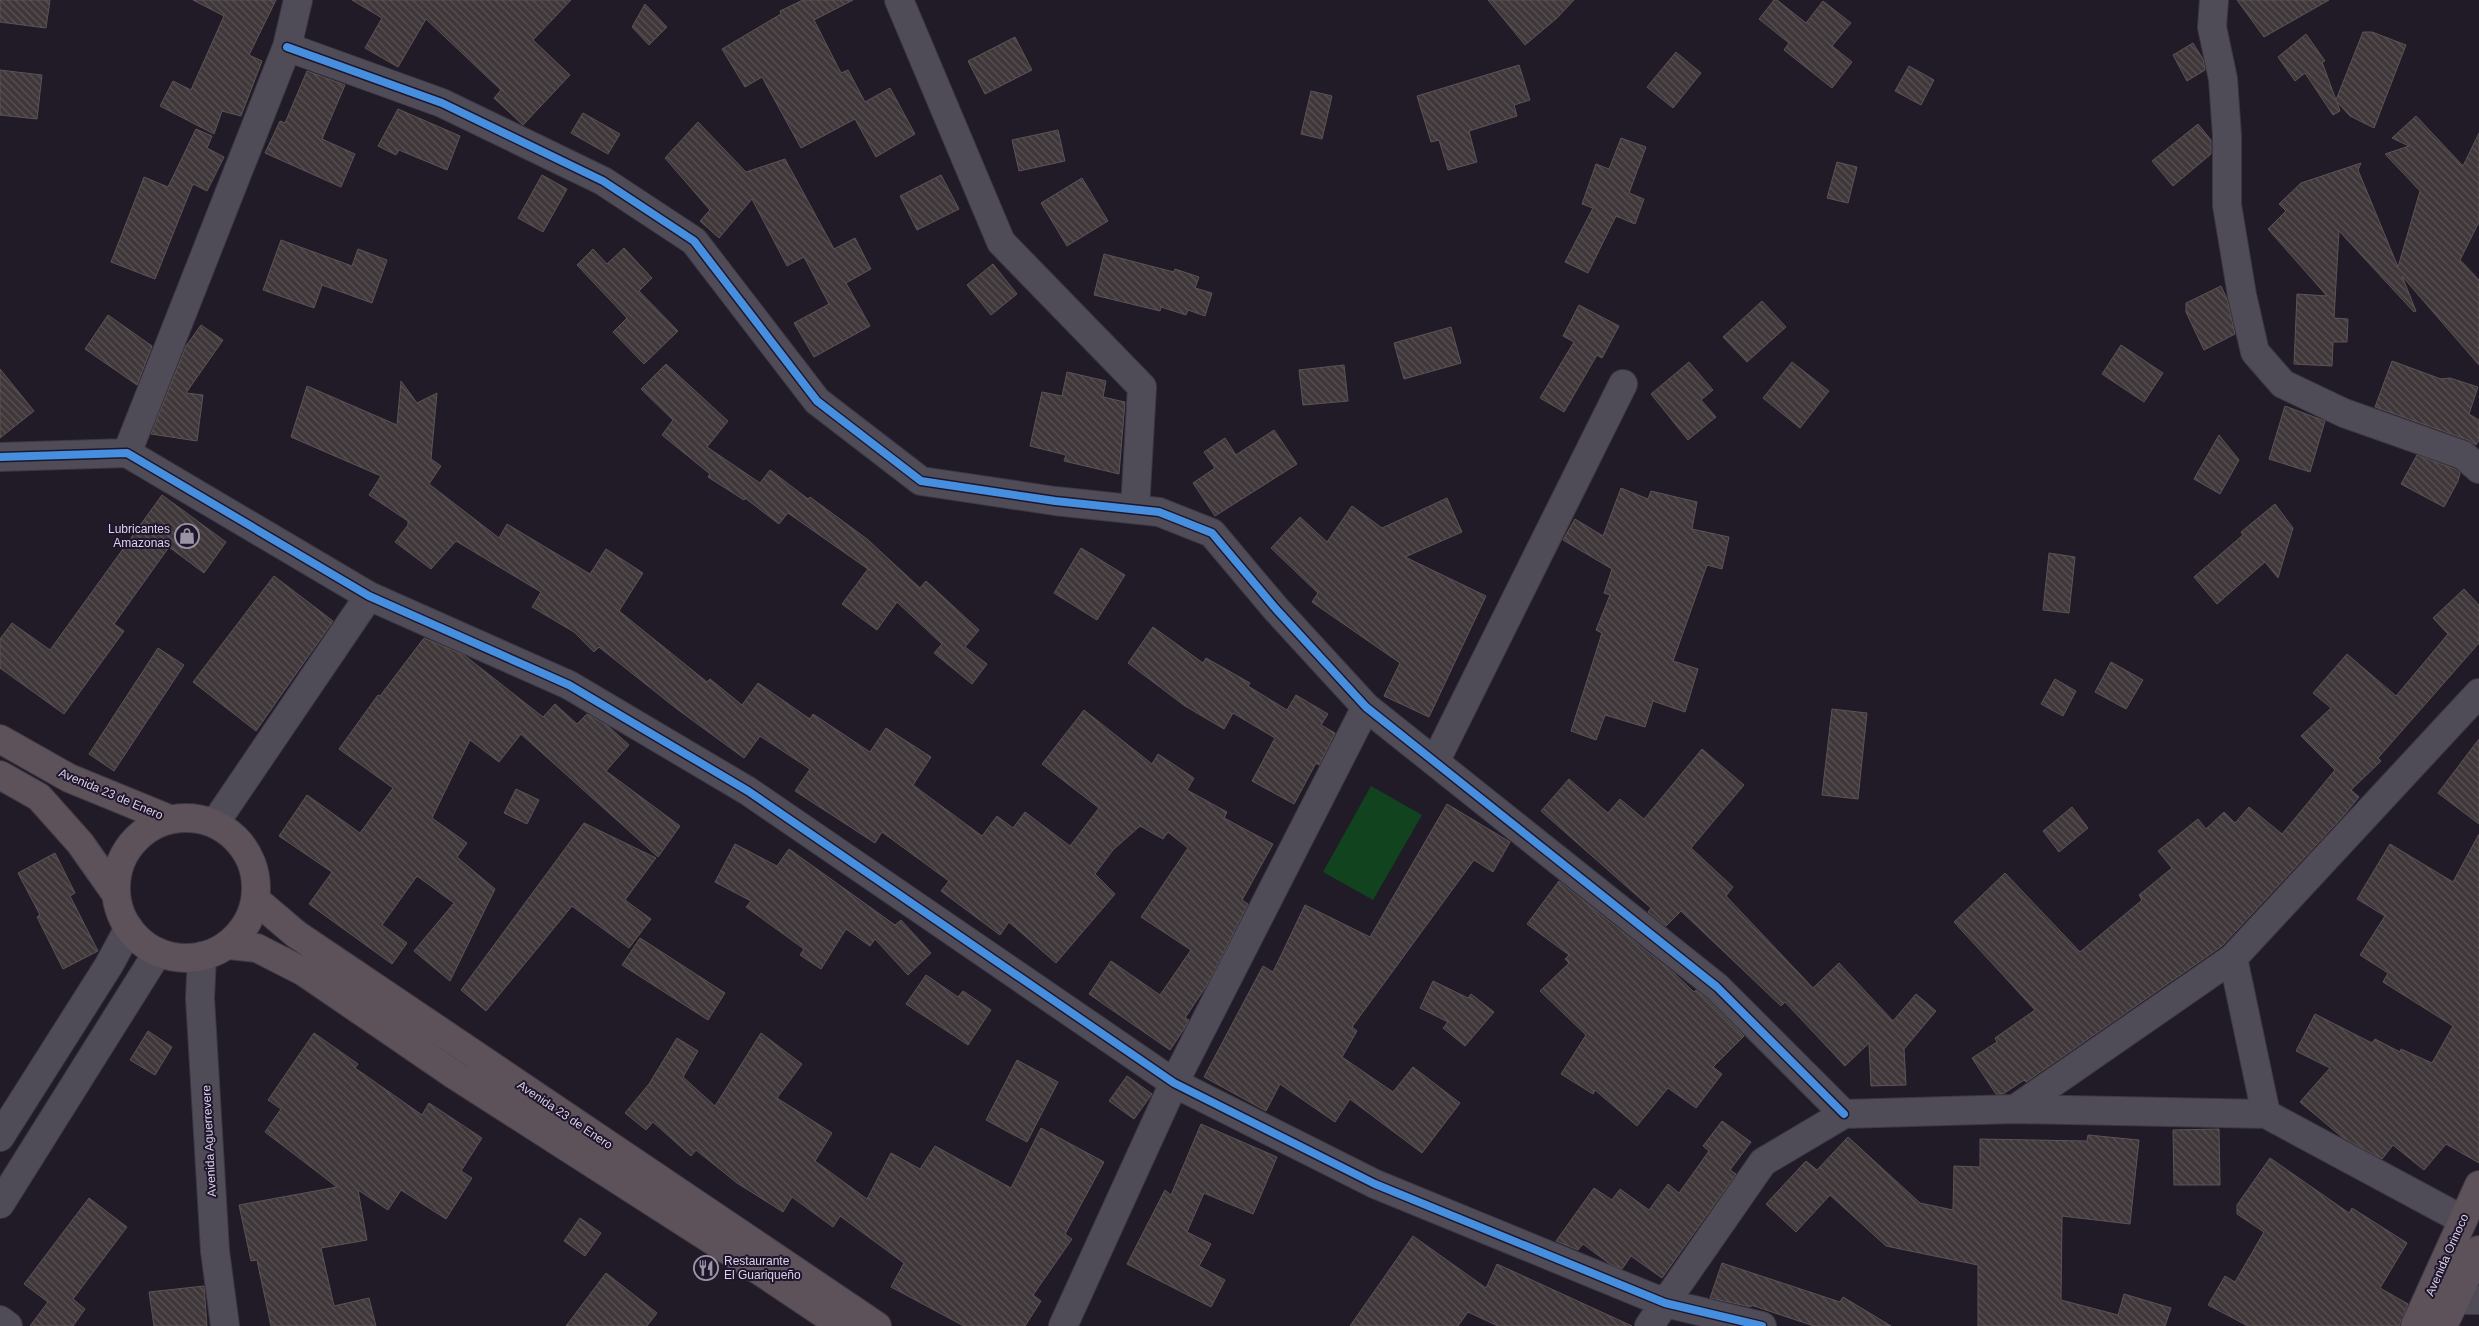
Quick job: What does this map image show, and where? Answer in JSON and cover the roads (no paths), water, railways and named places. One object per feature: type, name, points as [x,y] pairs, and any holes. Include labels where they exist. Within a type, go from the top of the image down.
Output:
[{"type":"main road","name":"Avenida 23 de Enero","points":[[0,739],[69,778],[169,819]]},
{"type":"main road","name":"Avenida 23 de Enero","points":[[0,775],[39,797],[80,843],[116,894]]},
{"type":"main road","name":"Avenida 23 de Enero","points":[[192,817],[215,823],[234,836],[249,854],[256,877],[256,900],[251,917],[241,932],[228,944],[202,956],[187,958],[158,952],[142,941],[129,928],[120,911],[116,894],[117,874],[124,855],[135,839],[151,826],[169,819],[192,817]]},
{"type":"main road","name":"Avenida 23 de Enero","points":[[256,900],[296,934],[877,1326]]},
{"type":"main road","name":"Avenida 23 de Enero","points":[[228,944],[257,948],[304,972],[453,1074],[757,1269],[842,1326]]},
{"type":"main road","name":"Avenida Orinoco","points":[[2415,1326],[2479,1185]]},
{"type":"main road","name":"Avenida Orinoco","points":[[2443,1326],[2467,1300],[2479,1250]]},
{"type":"street","points":[[127,453],[287,47],[298,0]]},
{"type":"street","points":[[899,0],[1001,242],[1142,387],[1135,509]]},
{"type":"street","points":[[2214,0],[2212,27],[2223,79],[2227,136],[2226,205],[2242,295],[2255,352],[2283,384],[2344,413],[2464,454],[2479,469]]},
{"type":"street","points":[[287,47],[451,108],[603,181],[694,241],[817,401],[921,480],[1055,501],[1159,512],[1212,533],[1276,609],[1366,707],[1717,987],[1844,1114]]},
{"type":"street","points":[[1435,762],[1623,384]]},
{"type":"street","points":[[0,457],[127,453],[369,596],[569,685],[748,791],[1174,1084],[1375,1184],[1665,1304],[1762,1326]]},
{"type":"street","points":[[215,823],[369,596]]},
{"type":"street","points":[[2015,1109],[2233,958],[2479,692]]},
{"type":"street","points":[[1063,1326],[1174,1084],[1366,707]]},
{"type":"street","points":[[0,1137],[109,965],[129,928]]},
{"type":"street","points":[[0,1204],[158,952]]},
{"type":"street","name":"Avenida Aguerrevere","points":[[202,956],[200,998],[214,1242],[225,1326]]},
{"type":"street","points":[[2233,958],[2266,1114]]},
{"type":"street","points":[[1648,1326],[1763,1162],[1844,1114],[2015,1109],[2266,1114],[2463,1220]]},
{"type":"street","points":[[0,1320],[8,1326]]},
{"type":"place","name":"Lubricantes Amazonas","points":[[187,536]]},
{"type":"place","name":"Restaurante El Guariqueño","points":[[706,1268]]}]
